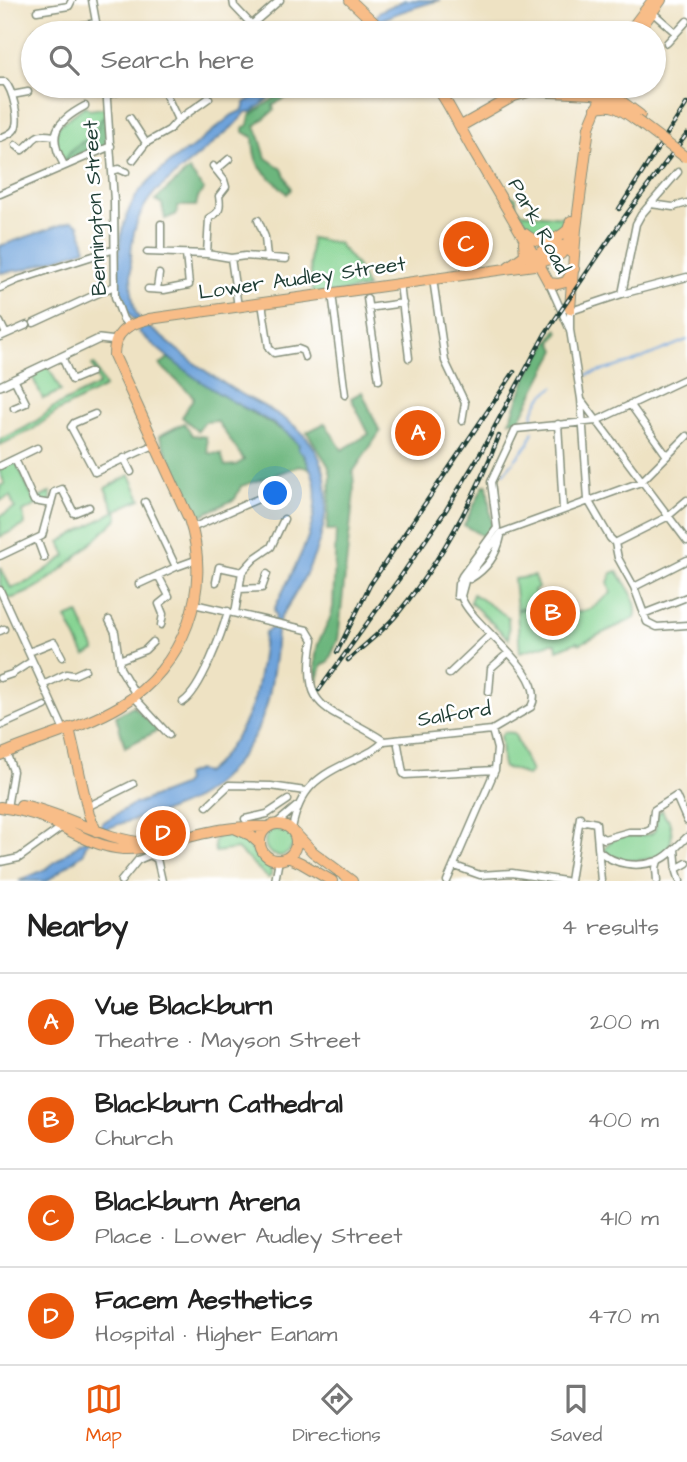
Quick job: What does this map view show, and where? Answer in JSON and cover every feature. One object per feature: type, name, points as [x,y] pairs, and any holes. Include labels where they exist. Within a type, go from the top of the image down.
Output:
[{"type":"highway","points":[[350,0],[371,21]]},
{"type":"highway","points":[[637,21],[653,0]]},
{"type":"highway","points":[[646,21],[661,0]]},
{"type":"highway","name":"Park Road","points":[[444,98],[522,231],[547,281]]},
{"type":"highway","points":[[461,126],[512,98]]},
{"type":"highway","points":[[569,308],[590,111],[587,103],[578,98]]},
{"type":"highway","points":[[589,127],[601,98]]},
{"type":"highway","points":[[613,98],[686,156]]},
{"type":"highway","points":[[596,108],[620,105]]},
{"type":"highway","points":[[469,145],[468,134],[477,118]]},
{"type":"highway","points":[[522,231],[529,238],[539,241],[561,237],[568,230],[577,188],[581,184]]},
{"type":"highway","points":[[574,267],[567,247],[576,229]]},
{"type":"highway","points":[[503,269],[525,255],[522,231]]},
{"type":"highway","points":[[517,267],[537,260],[551,245],[567,247]]},
{"type":"highway","points":[[517,267],[533,270],[547,281],[564,283],[574,267]]},
{"type":"highway","name":"Lower Audley Street","points":[[130,324],[149,318],[517,267]]},
{"type":"highway","points":[[3,753],[110,711],[135,696],[169,660],[186,629],[194,604],[198,559],[192,528],[114,355],[117,341],[130,324]]},
{"type":"highway","points":[[66,729],[92,824]]},
{"type":"highway","points":[[4,804],[35,807],[92,824],[123,841],[166,843]]},
{"type":"highway","points":[[4,804],[98,844],[122,849],[166,843],[233,828],[272,825],[294,832],[313,852],[352,881]]},
{"type":"highway","points":[[70,832],[92,824]]},
{"type":"highway","points":[[260,844],[261,834],[272,825]]},
{"type":"highway","points":[[233,828],[250,835],[260,844],[266,855],[301,863],[332,881]]},
{"type":"highway","points":[[284,859],[296,846],[294,832]]},
{"type":"street","points":[[44,0],[46,9]]},
{"type":"street","points":[[37,11],[69,6],[72,0]]},
{"type":"street","points":[[92,0],[96,21]]},
{"type":"street","points":[[233,0],[234,6],[249,21]]},
{"type":"street","points":[[256,21],[280,0]]},
{"type":"street","points":[[652,12],[662,21]]},
{"type":"street","points":[[667,43],[687,21]]},
{"type":"street","points":[[666,24],[676,33]]},
{"type":"street","points":[[0,82],[9,85],[17,125],[13,132],[0,138]]},
{"type":"street","points":[[12,94],[21,93]]},
{"type":"street","name":"Bennington Street","points":[[107,98],[113,171],[114,286],[118,308],[130,324]]},
{"type":"street","points":[[168,98],[178,120]]},
{"type":"street","points":[[133,160],[146,143],[169,130],[178,120],[209,98]]},
{"type":"street","points":[[64,165],[54,148],[54,136],[58,126],[71,113],[85,106]]},
{"type":"street","points":[[130,118],[146,143]]},
{"type":"street","points":[[16,145],[22,150],[35,137],[42,134],[54,136]]},
{"type":"street","points":[[0,194],[111,146]]},
{"type":"street","points":[[226,187],[215,168],[229,159]]},
{"type":"street","points":[[113,171],[119,169],[125,172]]},
{"type":"street","points":[[622,294],[636,225],[641,215],[678,172]]},
{"type":"street","points":[[207,254],[206,216],[219,213],[219,197],[226,187],[234,182]]},
{"type":"street","points":[[651,204],[667,207],[687,203]]},
{"type":"street","points":[[258,220],[265,237],[267,258]]},
{"type":"street","points":[[161,224],[161,252]]},
{"type":"street","points":[[0,288],[115,249]]},
{"type":"street","points":[[147,252],[286,259]]},
{"type":"street","points":[[148,289],[189,285],[186,254]]},
{"type":"street","points":[[231,258],[238,307]]},
{"type":"street","points":[[158,289],[159,274]]},
{"type":"street","points":[[569,308],[687,277]]},
{"type":"street","points":[[433,279],[445,361],[466,403],[462,421]]},
{"type":"street","name":"Park Road","points":[[547,281],[569,308],[581,399],[588,500]]},
{"type":"street","points":[[400,284],[409,359]]},
{"type":"street","points":[[0,322],[3,335],[114,286]]},
{"type":"street","points":[[332,293],[345,395]]},
{"type":"street","points":[[367,298],[379,380]]},
{"type":"street","points":[[262,303],[269,348],[274,352],[298,349],[303,351],[305,357]]},
{"type":"street","points":[[369,308],[403,303]]},
{"type":"street","points":[[0,386],[99,340],[117,341]]},
{"type":"street","points":[[62,357],[72,380],[91,372]]},
{"type":"street","points":[[468,611],[461,596],[464,584],[484,571],[498,549],[499,530],[491,482],[516,429],[596,421],[687,378]]},
{"type":"street","points":[[13,408],[26,403],[14,379]]},
{"type":"street","points":[[581,399],[687,541]]},
{"type":"street","points":[[630,404],[667,456]]},
{"type":"street","points":[[95,414],[74,423],[71,428],[95,472],[154,445]]},
{"type":"street","points":[[558,424],[563,509]]},
{"type":"street","points":[[489,692],[491,668],[508,653],[457,598],[458,584],[462,576],[499,530],[641,482],[687,436]]},
{"type":"street","points":[[0,466],[37,448]]},
{"type":"street","points":[[124,458],[131,472]]},
{"type":"street","points":[[15,459],[34,501],[51,504]]},
{"type":"street","points":[[0,556],[43,534],[54,492],[62,489],[74,513],[89,507]]},
{"type":"street","points":[[192,528],[276,491]]},
{"type":"street","points":[[588,500],[615,543],[618,558],[649,623],[687,625]]},
{"type":"street","points":[[615,543],[667,517],[687,500]]},
{"type":"street","points":[[145,502],[176,567]]},
{"type":"street","points":[[183,702],[187,701],[215,651],[232,612],[242,572],[271,547],[284,519]]},
{"type":"street","points":[[37,539],[44,558]]},
{"type":"street","points":[[139,584],[198,559]]},
{"type":"street","points":[[634,587],[687,560]]},
{"type":"street","points":[[216,582],[219,567],[242,572]]},
{"type":"street","points":[[239,589],[262,588],[267,574]]},
{"type":"street","points":[[158,575],[169,596],[159,604],[163,614],[161,625]]},
{"type":"street","points":[[0,590],[66,729]]},
{"type":"street","points":[[644,614],[673,598],[687,597]]},
{"type":"street","points":[[194,604],[302,628],[313,640],[309,675],[313,691],[320,703],[333,715],[384,741],[377,748],[329,773],[305,791],[298,805],[294,832]]},
{"type":"street","points":[[109,620],[115,632],[120,668],[135,696],[169,735]]},
{"type":"street","points":[[449,674],[491,634]]},
{"type":"street","points":[[29,652],[54,642],[62,657]]},
{"type":"street","points":[[119,660],[145,650],[153,642]]},
{"type":"street","name":"Salford","points":[[384,741],[492,730],[521,715],[534,704],[534,691],[530,680],[508,653]]},
{"type":"street","points":[[0,678],[32,661]]},
{"type":"street","points":[[43,685],[66,674],[74,675],[85,670]]},
{"type":"street","points":[[0,726],[42,710]]},
{"type":"street","points":[[447,881],[495,770],[497,749],[492,730]]},
{"type":"street","points":[[398,746],[404,774],[495,770]]},
{"type":"street","points":[[3,753],[13,771],[4,804]]},
{"type":"street","points":[[92,824],[133,784]]},
{"type":"street","points":[[207,806],[229,785],[271,786],[305,791]]},
{"type":"street","points":[[598,835],[604,839],[652,829],[654,810],[676,796],[687,821]]},
{"type":"street","points":[[245,819],[267,814],[288,800]]},
{"type":"street","points":[[267,814],[272,825],[298,805]]},
{"type":"street","points":[[454,866],[480,875],[512,873],[567,881],[580,820],[596,823],[601,881]]},
{"type":"street","points":[[0,862],[19,858],[70,832]]},
{"type":"street","points":[[599,851],[615,863],[658,861],[686,838]]},
{"type":"street","points":[[675,849],[680,881]]},
{"type":"street","points":[[121,881],[143,857],[154,856],[162,881]]},
{"type":"street","points":[[665,856],[676,865],[687,863]]},
{"type":"street","points":[[275,881],[284,859]]},
{"type":"street","points":[[657,881],[658,861]]},
{"type":"green space","points":[[275,98],[286,98],[273,105],[274,110],[255,126],[266,158],[282,169],[291,189],[287,194],[258,165],[253,137],[243,132],[250,116]]},
{"type":"green space","points":[[85,106],[90,110],[108,107],[108,114],[91,137],[70,152],[64,165],[54,148],[58,126]]},
{"type":"green space","points":[[108,114],[111,146],[64,165],[70,152],[91,137]]},
{"type":"green space","points":[[189,170],[204,190],[198,197],[196,206],[178,206],[177,214],[165,219],[162,204],[155,200]]},
{"type":"green space","points":[[507,191],[510,196],[516,197],[516,207],[522,213],[564,217],[562,230],[545,236],[528,231]]},
{"type":"green space","points":[[311,238],[338,243],[356,265],[367,288],[313,296]]},
{"type":"green space","points":[[557,329],[559,332],[552,342],[556,350],[519,421],[510,421],[527,376]]},
{"type":"green space","points":[[168,358],[218,393],[288,434],[299,445],[310,469],[300,466],[241,486],[235,499],[198,517],[159,436],[184,423],[192,435],[206,437],[208,453],[221,454],[225,466],[236,465],[244,460],[217,421],[205,422],[198,431],[182,417],[194,397],[160,365]]},
{"type":"green space","points":[[47,364],[61,391],[43,399],[30,372]]},
{"type":"green space","points":[[94,364],[105,387],[58,411],[32,430],[0,445],[0,439],[28,426],[52,408],[99,385],[92,365]]},
{"type":"green space","points":[[362,392],[380,432],[353,472],[354,491],[338,640],[328,662],[322,665],[317,684],[317,650],[333,607],[336,530],[327,530],[331,475],[328,465],[307,432],[325,423],[342,450],[369,434],[351,398]]},
{"type":"green space","points":[[15,459],[34,501],[51,492],[51,504],[42,502],[23,512],[25,525],[0,537],[0,516],[15,508],[10,496],[0,501],[0,486],[5,484],[0,466]]},
{"type":"green space","points":[[130,475],[141,499],[116,510],[118,518],[51,578],[36,588],[7,599],[0,584],[0,567],[11,588],[30,581],[66,556],[60,542],[115,511],[105,488]]},
{"type":"green space","points":[[484,485],[487,485],[492,527],[484,537],[464,525]]},
{"type":"green space","points":[[617,571],[634,599],[635,618],[579,644],[577,642],[557,650],[556,643],[552,643],[520,652],[517,611],[531,607],[535,622],[544,624],[546,631],[563,627],[561,616],[591,609],[611,593],[608,582],[612,573]]},
{"type":"green space","points":[[534,576],[538,588],[534,590],[538,603],[517,609],[514,579]]},
{"type":"green space","points":[[473,594],[508,617],[509,639],[470,602]]},
{"type":"green space","points":[[78,613],[95,651],[85,656],[66,618]]},
{"type":"green space","points":[[133,706],[159,730],[125,747],[116,716]]},
{"type":"green space","points":[[504,732],[514,733],[531,772],[527,776],[504,768],[500,737]]},
{"type":"green space","points":[[662,810],[668,818],[672,835],[671,843],[664,852],[648,859],[629,860],[605,852],[606,846],[616,838],[651,834],[655,830],[658,813]]},
{"type":"green space","points":[[279,828],[289,832],[293,842],[289,852],[279,856],[269,852],[265,842],[269,832]]},
{"type":"green space","points":[[218,834],[233,835],[243,840],[271,870],[271,876],[268,878],[237,849],[215,852],[214,843]]},
{"type":"water","points":[[405,0],[440,0],[380,21],[370,21],[380,11]]},
{"type":"water","points":[[251,98],[269,98],[252,112],[246,112],[237,123],[155,192],[143,208],[133,236],[132,296],[136,313],[141,320],[187,358],[292,424],[305,435],[322,465],[326,484],[327,502],[321,537],[308,571],[279,620],[270,691],[261,722],[232,768],[213,786],[191,801],[106,829],[87,844],[84,853],[47,881],[19,881],[46,869],[102,826],[102,823],[132,805],[182,786],[186,782],[185,775],[197,770],[205,773],[220,759],[246,720],[255,693],[265,632],[272,628],[276,616],[274,610],[309,534],[315,485],[304,454],[298,450],[299,445],[272,423],[207,385],[157,348],[139,332],[140,328],[123,305],[119,289],[118,260],[123,229],[140,191],[172,161],[232,115],[243,110],[245,103]]},
{"type":"water","points":[[72,221],[79,225],[86,249],[26,269],[0,273],[0,246]]},
{"type":"waterway","points":[[583,376],[630,363],[687,340]]},
{"type":"waterway","points":[[532,425],[537,403],[554,387]]},
{"type":"waterway","points":[[504,473],[529,443],[533,431]]},
{"type":"railway","points":[[619,209],[687,103]]},
{"type":"railway","points":[[319,690],[446,510],[480,454],[545,334],[626,215],[687,134]]},
{"type":"railway","points":[[337,652],[370,585],[514,372]]},
{"type":"railway","points":[[348,660],[393,619],[415,592],[468,505],[499,436]]},
{"type":"place","name":"Blackburn Arena","points":[[466,244]]},
{"type":"place","name":"Vue Blackburn","points":[[418,433]]},
{"type":"place","name":"Blackburn Cathedral","points":[[553,613]]},
{"type":"place","name":"Facem Aesthetics","points":[[163,833]]}]
